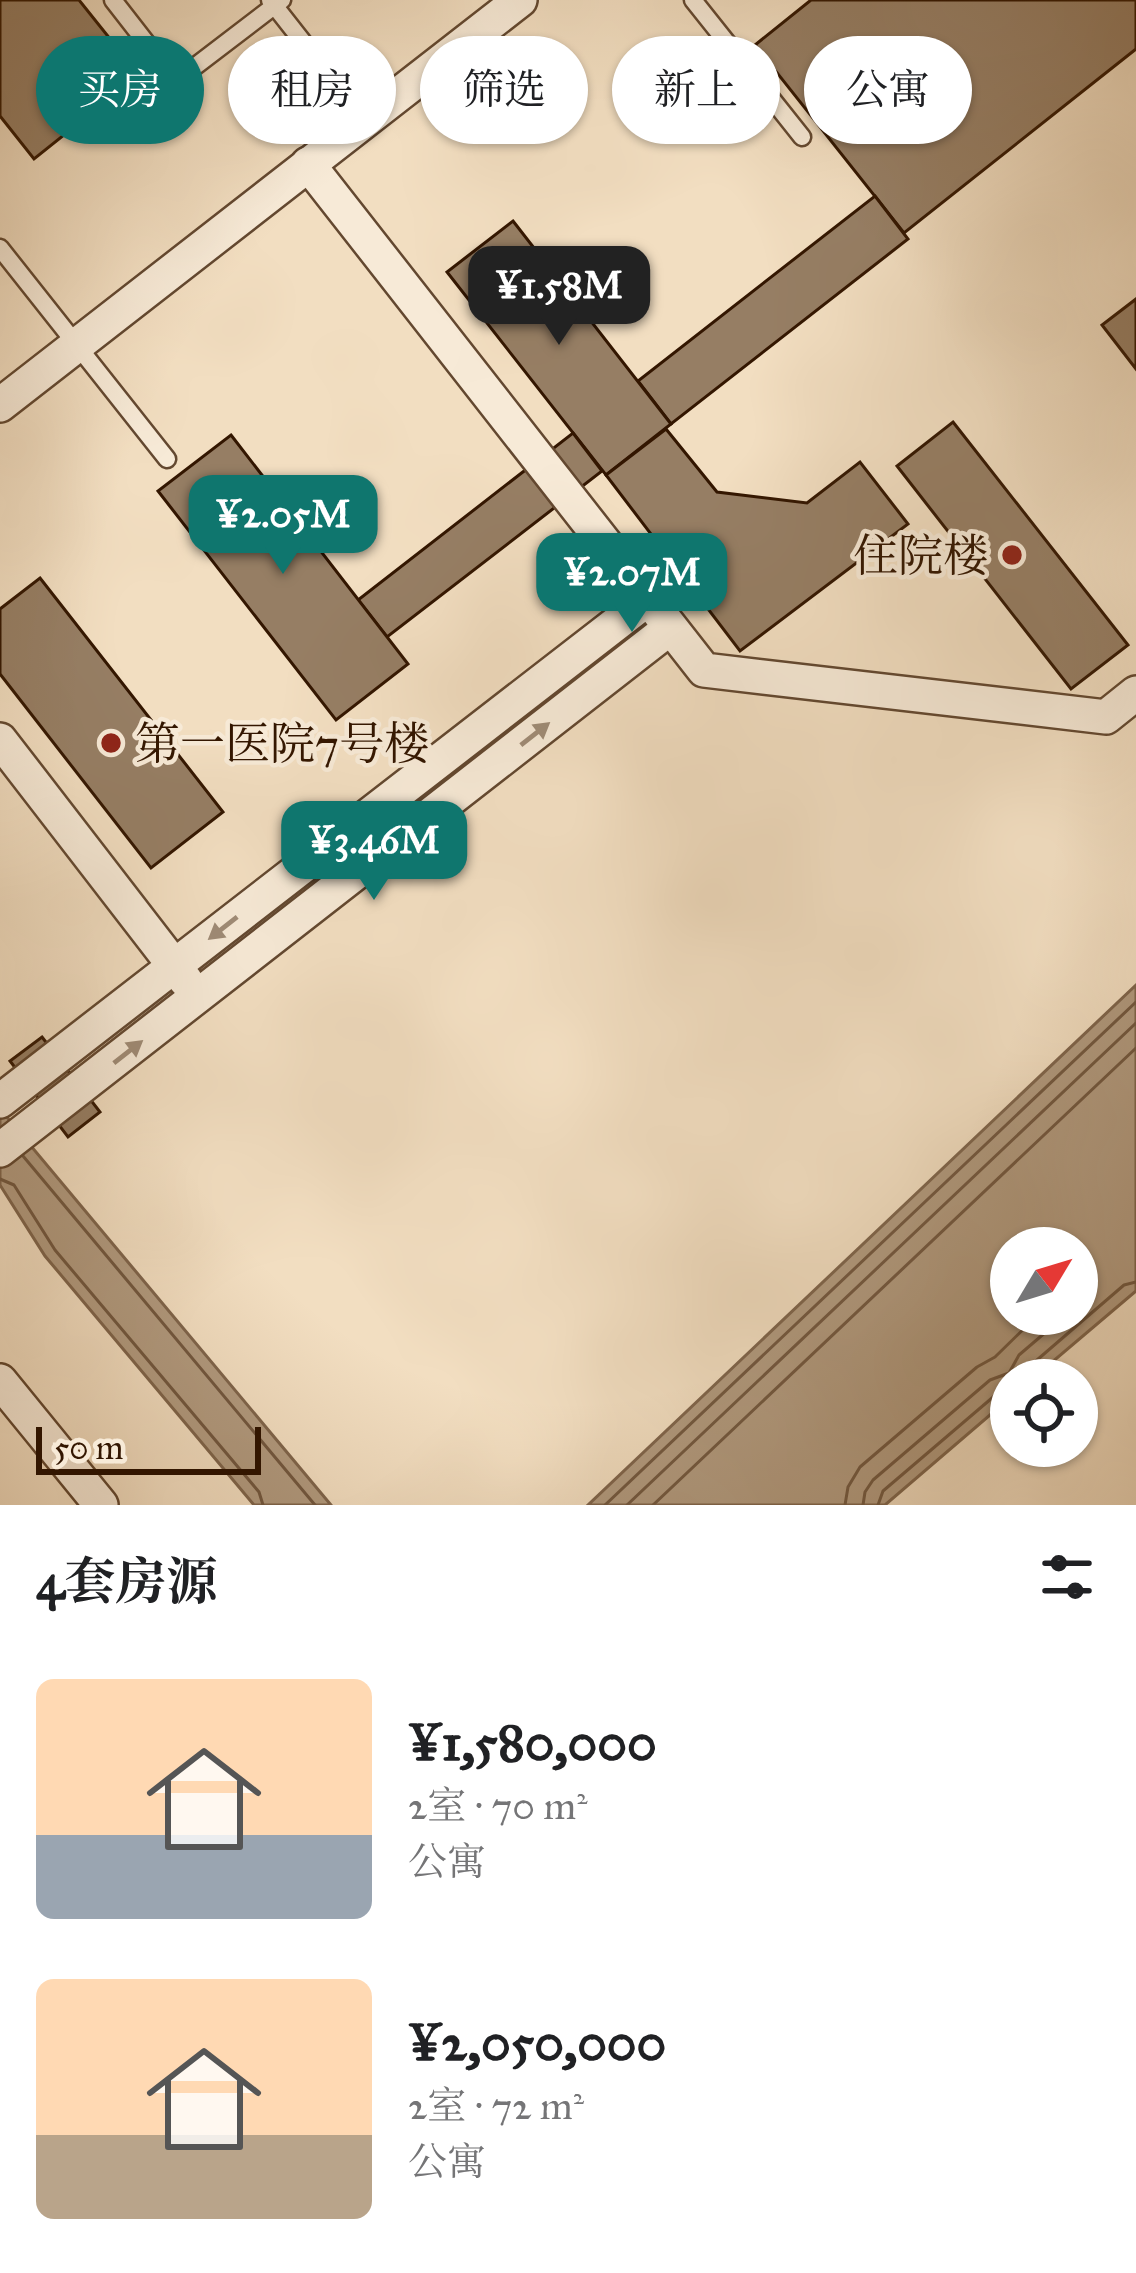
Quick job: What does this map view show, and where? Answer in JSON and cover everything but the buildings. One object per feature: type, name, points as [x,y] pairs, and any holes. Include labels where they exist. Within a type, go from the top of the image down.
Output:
[{"type":"street","points":[[396,97],[520,0]]},
{"type":"street","points":[[0,405],[335,144]]},
{"type":"street","points":[[308,164],[704,670],[1106,717],[1136,693]]},
{"type":"street","points":[[6,1096],[648,599]]},
{"type":"street","points":[[0,1150],[670,628]]},
{"type":"street","points":[[0,740],[198,997]]},
{"type":"street","points":[[0,1381],[101,1505]]},
{"type":"lane","points":[[113,0],[176,81],[275,2],[301,36]]},
{"type":"lane","points":[[693,0],[802,137]]},
{"type":"lane","points":[[0,248],[167,459]]},
{"type":"water","points":[[1136,985],[1136,1291],[1098,1323],[1098,1227],[990,1227],[990,1335],[1084,1335],[1056,1359],[990,1359],[990,1415],[885,1505],[588,1505]]},
{"type":"water","points":[[0,1109],[331,1505],[254,1505],[45,1256],[0,1185]]},
{"type":"place","name":"住院楼","points":[[1012,555]]},
{"type":"place","name":"第一医院7号楼","points":[[111,743]]}]
